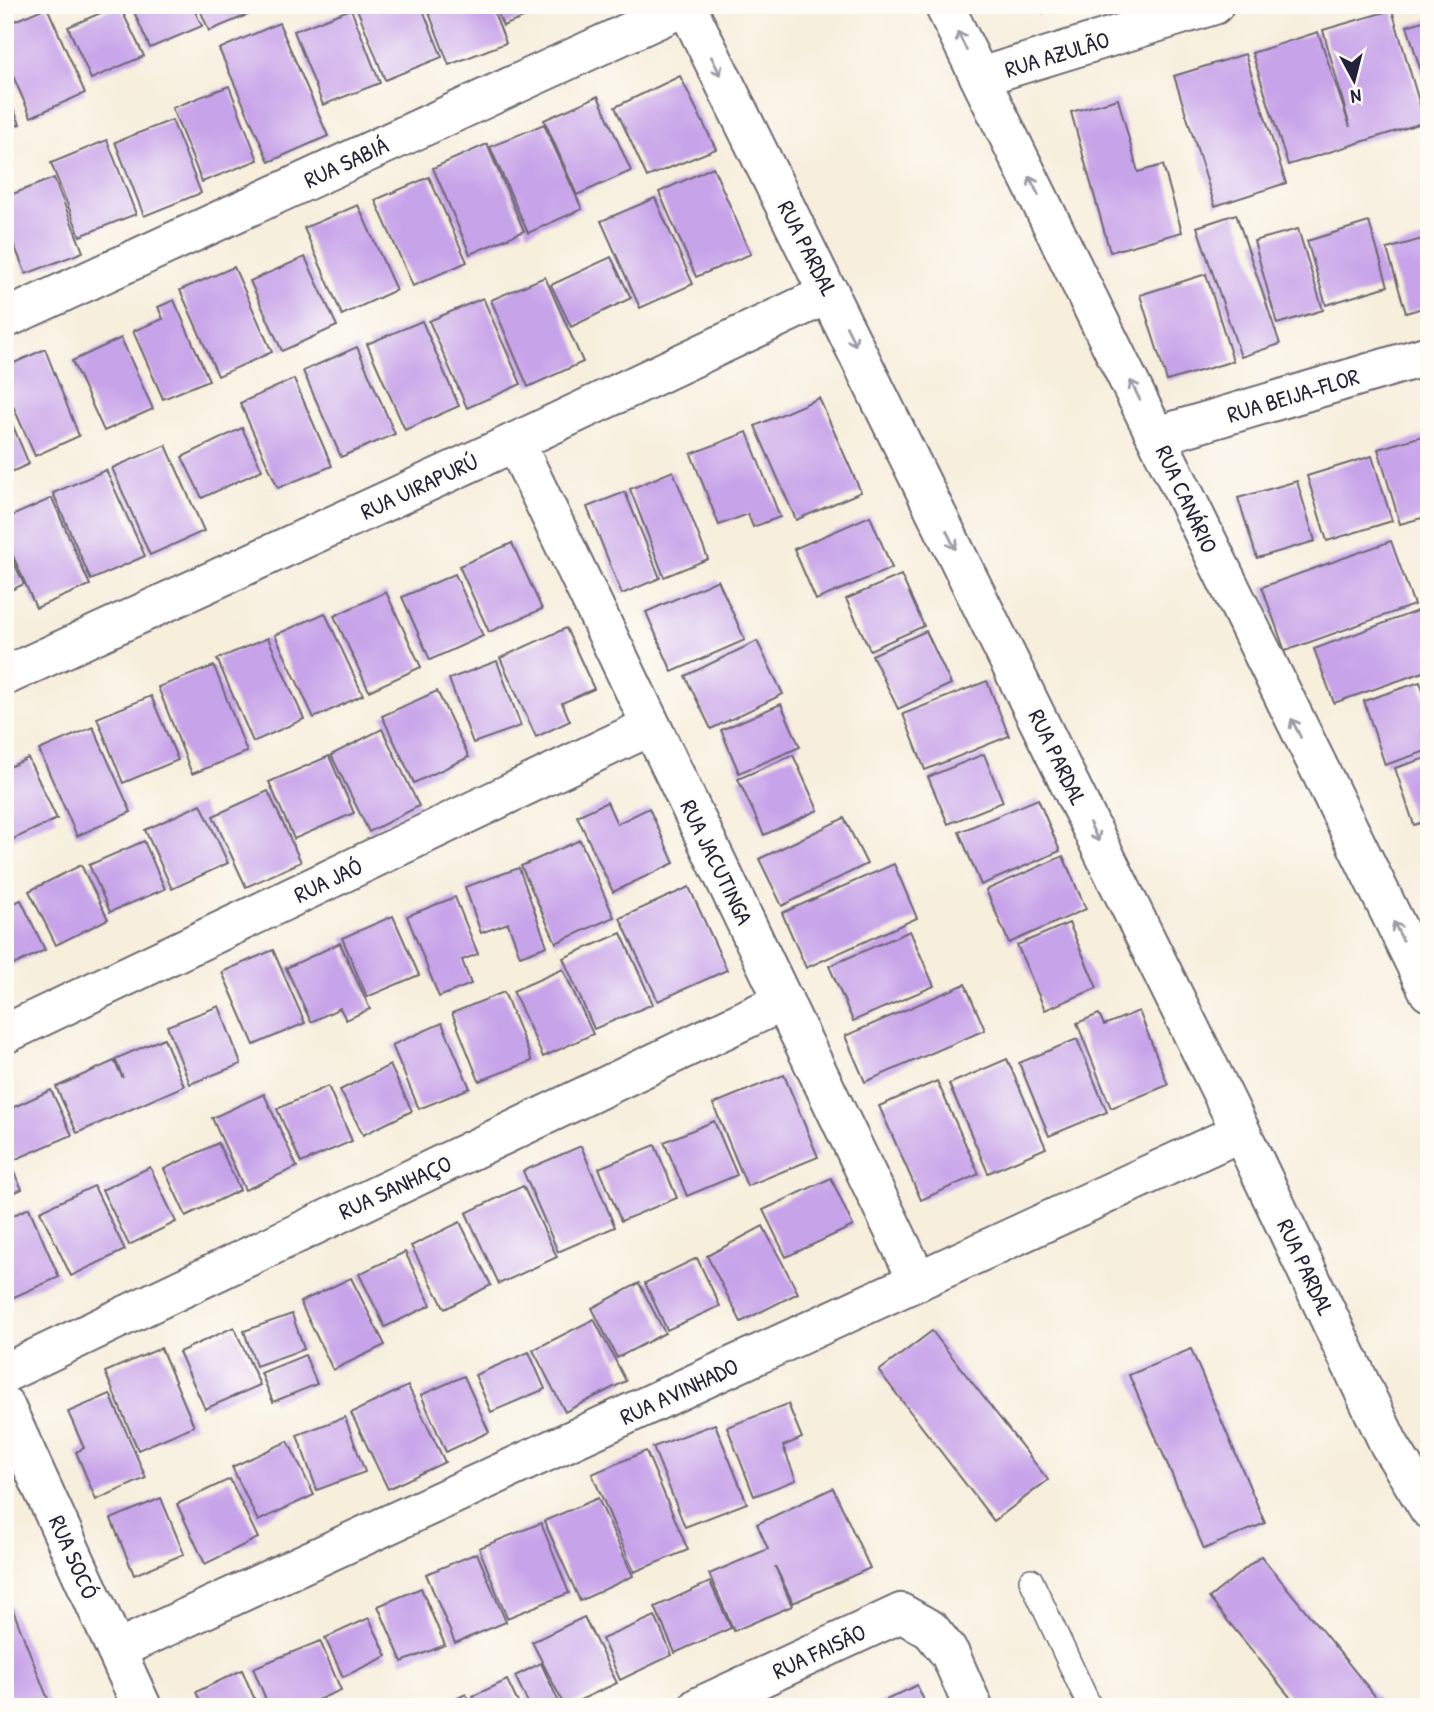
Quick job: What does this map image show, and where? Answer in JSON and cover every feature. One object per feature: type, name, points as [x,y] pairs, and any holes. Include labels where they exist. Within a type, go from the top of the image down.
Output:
[{"type":"street","name":"RUA PARDAL","points":[[686,5],[1241,1132],[1390,1444],[1429,1509]]},
{"type":"street","name":"RUA SABIÁ","points":[[5,319],[686,5]]},
{"type":"street","name":"RUA CANÁRIO","points":[[944,5],[1157,436],[1278,690],[1429,992]]},
{"type":"street","name":"RUA AZULÃO","points":[[980,78],[1214,5]]},
{"type":"street","name":"RUA UIRAPURÚ","points":[[5,676],[515,442],[830,293]]},
{"type":"street","name":"RUA BEIJA-FLOR","points":[[1157,436],[1429,355]]},
{"type":"street","name":"RUA JACUTINGA","points":[[515,442],[918,1281]]},
{"type":"street","name":"RUA JAÓ","points":[[5,1034],[651,726]]},
{"type":"street","name":"RUA SANHAÇO","points":[[5,1373],[784,1001]]},
{"type":"street","name":"RUA AVINHADO","points":[[116,1650],[1241,1132]]},
{"type":"street","name":"RUA SOCÓ","points":[[5,1406],[142,1707]]},
{"type":"street","name":"RUA FAISÃO","points":[[698,1707],[901,1613],[931,1630],[943,1646],[973,1707]]},
{"type":"lane","points":[[1031,1580],[1090,1707]]},
{"type":"building","points":[[119,5],[144,56],[91,79],[68,27]]},
{"type":"building","points":[[131,5],[192,5],[202,26],[150,48]]},
{"type":"building","points":[[198,5],[265,5],[266,7],[209,31]]},
{"type":"building","points":[[421,5],[442,57],[385,80],[356,6]]},
{"type":"building","points":[[426,5],[491,5],[506,43],[449,65]]},
{"type":"building","points":[[494,5],[556,5],[503,26]]},
{"type":"building","points":[[1041,5],[1065,5],[1065,6],[1043,13]]},
{"type":"building","points":[[47,7],[85,93],[31,117],[5,58],[5,25]]},
{"type":"building","points":[[351,9],[380,83],[323,105],[294,31]]},
{"type":"building","points":[[1392,10],[1425,122],[1288,165],[1252,53],[1318,32],[1350,127],[1323,30]]},
{"type":"building","points":[[1429,19],[1429,84],[1425,85],[1407,26]]},
{"type":"building","points":[[279,23],[328,136],[269,162],[219,49]]},
{"type":"building","points":[[1245,54],[1286,183],[1215,206],[1174,76]]},
{"type":"building","points":[[680,76],[716,149],[647,177],[615,107]]},
{"type":"building","points":[[229,86],[258,160],[202,182],[172,108]]},
{"type":"building","points":[[5,90],[20,124],[5,130]]},
{"type":"building","points":[[598,96],[631,171],[577,195],[544,120]]},
{"type":"building","points":[[1118,99],[1138,172],[1163,165],[1182,232],[1110,252],[1071,112]]},
{"type":"building","points":[[172,120],[201,193],[144,216],[115,142]]},
{"type":"building","points":[[544,124],[582,209],[528,233],[490,147]]},
{"type":"building","points":[[107,140],[136,214],[80,236],[51,163]]},
{"type":"building","points":[[487,144],[524,231],[470,254],[433,168]]},
{"type":"building","points":[[713,167],[751,254],[696,277],[659,192]]},
{"type":"building","points":[[429,177],[467,262],[413,286],[375,200]]},
{"type":"building","points":[[54,178],[83,252],[26,274],[5,223],[5,197]]},
{"type":"building","points":[[655,198],[693,284],[640,308],[601,221]]},
{"type":"building","points":[[358,205],[396,290],[342,315],[304,228]]},
{"type":"building","points":[[1236,214],[1280,344],[1241,357],[1197,227]]},
{"type":"building","points":[[1369,222],[1388,286],[1326,305],[1307,241]]},
{"type":"building","points":[[1298,229],[1323,310],[1277,324],[1254,241]]},
{"type":"building","points":[[1429,237],[1429,306],[1406,313],[1387,249]]},
{"type":"building","points":[[305,257],[337,326],[282,351],[250,281]]},
{"type":"building","points":[[611,257],[631,298],[571,327],[551,285]]},
{"type":"building","points":[[234,267],[272,352],[218,376],[180,290]]},
{"type":"building","points":[[1206,274],[1233,361],[1167,381],[1140,295]]},
{"type":"building","points":[[545,277],[583,362],[528,387],[491,300]]},
{"type":"building","points":[[483,298],[521,384],[467,408],[429,321]]},
{"type":"building","points":[[174,300],[209,380],[163,399],[133,331],[163,319],[158,307]]},
{"type":"building","points":[[422,321],[459,406],[405,430],[367,344]]},
{"type":"building","points":[[121,338],[153,409],[104,431],[72,361]]},
{"type":"building","points":[[357,347],[395,434],[341,457],[303,371]]},
{"type":"building","points":[[45,349],[79,436],[35,456],[5,388],[5,367]]},
{"type":"building","points":[[294,379],[332,466],[278,488],[240,403]]},
{"type":"building","points":[[819,398],[861,492],[796,520],[755,426]]},
{"type":"building","points":[[5,407],[29,464],[5,475]]},
{"type":"building","points":[[242,428],[262,470],[202,498],[182,457]]},
{"type":"building","points":[[747,432],[780,517],[753,527],[748,514],[719,525],[691,454]]},
{"type":"building","points":[[1429,434],[1429,516],[1400,524],[1378,449]]},
{"type":"building","points":[[166,445],[204,531],[150,555],[112,468]]},
{"type":"building","points":[[1372,456],[1392,521],[1327,541],[1307,476]]},
{"type":"building","points":[[106,470],[145,556],[91,580],[53,493]]},
{"type":"building","points":[[673,471],[708,559],[664,577],[630,489]]},
{"type":"building","points":[[1297,481],[1315,541],[1257,558],[1238,498]]},
{"type":"building","points":[[625,492],[660,578],[622,594],[587,507]]},
{"type":"building","points":[[52,498],[90,585],[36,608],[5,538],[5,519]]},
{"type":"building","points":[[870,516],[892,568],[816,600],[794,549]]},
{"type":"building","points":[[1391,541],[1414,605],[1285,651],[1262,587]]},
{"type":"building","points":[[512,543],[542,609],[489,632],[459,566]]},
{"type":"building","points":[[5,544],[24,584],[5,593]]},
{"type":"building","points":[[455,574],[483,636],[430,660],[402,597]]},
{"type":"building","points":[[901,575],[924,626],[870,650],[846,599]]},
{"type":"building","points":[[718,580],[745,640],[672,672],[646,612]]},
{"type":"building","points":[[386,592],[421,667],[369,691],[334,616]]},
{"type":"building","points":[[1425,608],[1429,619],[1429,670],[1334,703],[1314,649]]},
{"type":"building","points":[[325,613],[363,695],[314,718],[275,635]]},
{"type":"building","points":[[566,628],[594,689],[562,703],[570,721],[536,737],[500,658]]},
{"type":"building","points":[[926,631],[951,684],[898,709],[872,655]]},
{"type":"building","points":[[268,638],[304,719],[253,742],[217,659]]},
{"type":"building","points":[[757,641],[783,694],[711,729],[685,676]]},
{"type":"building","points":[[497,661],[521,726],[473,743],[449,679]]},
{"type":"building","points":[[214,666],[247,752],[192,774],[158,687]]},
{"type":"building","points":[[987,681],[1009,736],[925,770],[903,714]]},
{"type":"building","points":[[1420,682],[1429,709],[1429,750],[1385,765],[1364,701]]},
{"type":"building","points":[[437,691],[469,757],[414,783],[382,716]]},
{"type":"building","points":[[151,696],[178,760],[123,783],[97,718]]},
{"type":"building","points":[[781,704],[800,747],[739,773],[721,730]]},
{"type":"building","points":[[93,727],[131,812],[77,836],[39,750]]},
{"type":"building","points":[[382,729],[419,806],[369,832],[331,755]]},
{"type":"building","points":[[984,754],[1003,802],[948,824],[928,777]]},
{"type":"building","points":[[793,755],[818,810],[764,835],[738,779]]},
{"type":"building","points":[[329,756],[354,813],[294,839],[269,782]]},
{"type":"building","points":[[1429,757],[1429,820],[1414,825],[1395,768]]},
{"type":"building","points":[[28,758],[57,819],[7,842],[5,769]]},
{"type":"building","points":[[268,791],[301,862],[246,887],[213,816]]},
{"type":"building","points":[[1038,799],[1060,851],[981,885],[959,832]]},
{"type":"building","points":[[607,802],[617,824],[649,808],[674,863],[613,892],[577,816]]},
{"type":"building","points":[[201,804],[228,863],[172,889],[145,830]]},
{"type":"building","points":[[844,818],[867,864],[782,906],[759,859]]},
{"type":"building","points":[[580,840],[614,917],[556,943],[521,866]]},
{"type":"building","points":[[144,841],[165,889],[110,912],[89,865]]},
{"type":"building","points":[[1063,856],[1086,909],[1009,943],[986,890]]},
{"type":"building","points":[[894,864],[917,918],[806,968],[782,913]]},
{"type":"building","points":[[81,865],[108,919],[56,945],[29,891]]},
{"type":"building","points":[[519,868],[547,946],[520,956],[508,923],[481,933],[465,887]]},
{"type":"building","points":[[689,887],[727,970],[658,1001],[620,918]]},
{"type":"building","points":[[455,897],[478,954],[462,960],[471,984],[439,997],[407,916]]},
{"type":"building","points":[[21,900],[45,950],[5,969],[5,907]]},
{"type":"building","points":[[393,916],[419,975],[367,997],[342,938]]},
{"type":"building","points":[[1069,923],[1097,988],[1045,1010],[1017,945]]},
{"type":"building","points":[[910,931],[934,986],[853,1021],[829,966]]},
{"type":"building","points":[[621,933],[653,1004],[594,1029],[563,958]]},
{"type":"building","points":[[340,943],[370,1009],[346,1020],[340,1008],[311,1022],[286,968]]},
{"type":"building","points":[[273,950],[305,1023],[254,1045],[222,972]]},
{"type":"building","points":[[563,969],[593,1034],[543,1057],[513,991]]},
{"type":"building","points":[[965,984],[985,1030],[865,1082],[845,1036]]},
{"type":"building","points":[[504,992],[532,1061],[479,1081],[452,1013]]},
{"type":"building","points":[[219,1006],[241,1064],[190,1084],[167,1026]]},
{"type":"building","points":[[1139,1011],[1168,1085],[1111,1108],[1077,1023],[1099,1014],[1104,1025]]},
{"type":"building","points":[[442,1023],[470,1088],[419,1109],[392,1045]]},
{"type":"building","points":[[164,1038],[184,1086],[77,1133],[56,1087],[114,1061],[123,1078],[115,1059]]},
{"type":"building","points":[[1077,1039],[1107,1112],[1049,1136],[1019,1063]]},
{"type":"building","points":[[1007,1059],[1046,1148],[988,1173],[949,1084]]},
{"type":"building","points":[[390,1065],[412,1111],[363,1135],[340,1090]]},
{"type":"building","points":[[784,1075],[818,1157],[747,1186],[713,1104]]},
{"type":"building","points":[[937,1081],[979,1174],[921,1200],[879,1106]]},
{"type":"building","points":[[328,1086],[352,1141],[301,1163],[277,1109]]},
{"type":"building","points":[[51,1090],[72,1135],[14,1160],[5,1142],[5,1111]]},
{"type":"building","points":[[264,1094],[297,1167],[245,1190],[212,1118]]},
{"type":"building","points":[[714,1121],[737,1175],[687,1196],[664,1142]]},
{"type":"building","points":[[218,1143],[240,1190],[186,1216],[164,1169]]},
{"type":"building","points":[[655,1145],[677,1198],[621,1221],[599,1168]]},
{"type":"building","points":[[581,1146],[615,1227],[558,1252],[523,1171]]},
{"type":"building","points":[[5,1154],[22,1189],[5,1197]]},
{"type":"building","points":[[150,1167],[176,1222],[129,1245],[102,1190]]},
{"type":"building","points":[[831,1178],[853,1226],[786,1257],[763,1210]]},
{"type":"building","points":[[94,1186],[125,1250],[71,1276],[40,1211]]},
{"type":"building","points":[[523,1186],[557,1257],[499,1284],[466,1213]]},
{"type":"building","points":[[29,1208],[59,1277],[5,1301],[5,1219]]},
{"type":"building","points":[[460,1222],[491,1285],[445,1309],[411,1246]]},
{"type":"building","points":[[763,1226],[798,1293],[741,1322],[707,1256]]},
{"type":"building","points":[[405,1252],[431,1305],[385,1327],[359,1274]]},
{"type":"building","points":[[697,1258],[720,1306],[667,1330],[645,1283]]},
{"type":"building","points":[[351,1278],[385,1345],[333,1370],[300,1302]]},
{"type":"building","points":[[639,1283],[665,1333],[617,1358],[592,1308]]},
{"type":"building","points":[[292,1314],[304,1349],[256,1366],[244,1331]]},
{"type":"building","points":[[594,1319],[626,1381],[565,1412],[533,1350]]},
{"type":"building","points":[[234,1327],[260,1385],[205,1409],[179,1352]]},
{"type":"building","points":[[932,1331],[1048,1480],[994,1521],[879,1371]]},
{"type":"building","points":[[161,1348],[194,1426],[138,1450],[105,1372]]},
{"type":"building","points":[[1191,1349],[1265,1523],[1204,1549],[1129,1375]]},
{"type":"building","points":[[529,1352],[545,1389],[491,1412],[475,1375]]},
{"type":"building","points":[[305,1355],[317,1384],[273,1402],[261,1373]]},
{"type":"building","points":[[464,1376],[489,1432],[446,1452],[421,1395]]},
{"type":"building","points":[[408,1386],[445,1462],[388,1489],[351,1413]]},
{"type":"building","points":[[110,1394],[146,1478],[96,1500],[76,1452],[84,1448],[68,1412]]},
{"type":"building","points":[[788,1404],[802,1438],[783,1446],[796,1480],[754,1496],[727,1427]]},
{"type":"building","points":[[345,1417],[365,1472],[317,1490],[297,1435]]},
{"type":"building","points":[[715,1424],[747,1503],[685,1527],[653,1447]]},
{"type":"building","points":[[288,1441],[314,1495],[258,1521],[232,1467]]},
{"type":"building","points":[[646,1451],[688,1550],[634,1572],[592,1474]]},
{"type":"building","points":[[230,1479],[258,1538],[205,1564],[177,1504]]},
{"type":"building","points":[[833,1488],[870,1568],[793,1603],[775,1566],[792,1606],[734,1631],[709,1574],[768,1549],[757,1524]]},
{"type":"building","points":[[161,1498],[184,1554],[134,1575],[111,1519]]},
{"type":"building","points":[[598,1498],[633,1576],[580,1601],[544,1521]]},
{"type":"building","points":[[541,1523],[569,1593],[507,1618],[479,1548]]},
{"type":"building","points":[[477,1553],[506,1622],[455,1643],[426,1574]]},
{"type":"building","points":[[1261,1556],[1381,1703],[1376,1707],[1298,1707],[1209,1598]]},
{"type":"building","points":[[710,1582],[731,1628],[675,1653],[655,1607]]},
{"type":"building","points":[[421,1588],[445,1645],[402,1662],[378,1606]]},
{"type":"building","points":[[5,1590],[51,1707],[5,1707]]},
{"type":"building","points":[[655,1616],[672,1655],[620,1680],[602,1639]]},
{"type":"building","points":[[584,1617],[617,1683],[565,1707],[532,1642]]},
{"type":"building","points":[[369,1618],[387,1656],[343,1677],[325,1638]]},
{"type":"building","points":[[320,1641],[341,1690],[301,1707],[269,1707],[253,1668]]},
{"type":"building","points":[[541,1663],[561,1707],[530,1707],[515,1676]]},
{"type":"building","points":[[242,1670],[258,1707],[203,1707],[196,1692]]},
{"type":"building","points":[[507,1680],[520,1707],[479,1707],[473,1696]]},
{"type":"building","points":[[917,1685],[927,1707],[872,1707]]},
{"type":"building","points":[[466,1694],[472,1707],[438,1707]]}]
